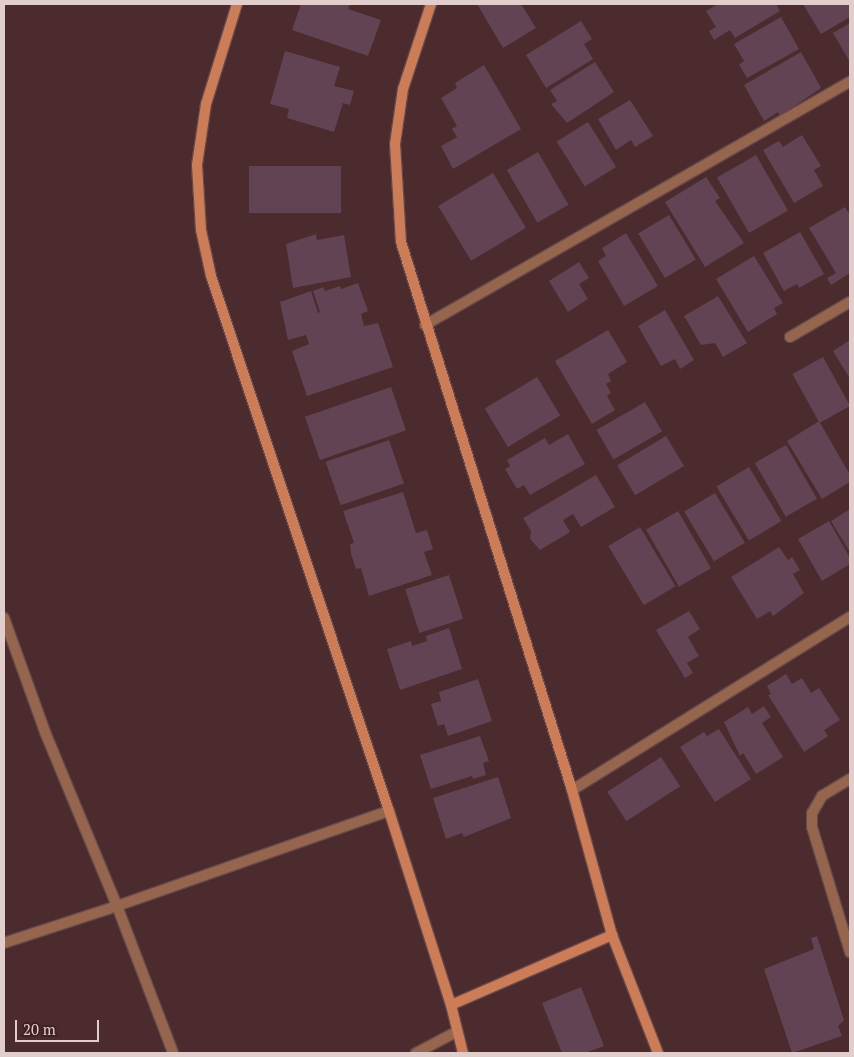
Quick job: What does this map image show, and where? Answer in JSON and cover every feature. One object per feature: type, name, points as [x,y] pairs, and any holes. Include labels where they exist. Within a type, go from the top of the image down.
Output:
[{"type":"street","points":[[236,4],[206,104],[197,165],[201,230],[211,276],[389,811],[451,1005],[462,1053]]},
{"type":"street","points":[[431,4],[403,90],[395,144],[401,242],[425,326],[572,790],[612,935],[658,1053]]},
{"type":"street","points":[[425,326],[850,82]]},
{"type":"street","points":[[790,336],[850,302]]},
{"type":"street","points":[[572,790],[850,617]]},
{"type":"street","points":[[4,618],[45,732],[117,906],[173,1053]]},
{"type":"street","points":[[850,779],[822,796],[812,813],[812,828],[850,952]]},
{"type":"street","points":[[4,943],[117,906],[389,811]]},
{"type":"street","points":[[451,1005],[612,935]]},
{"type":"street","points":[[416,1053],[456,1032]]},
{"type":"building","points":[[301,4],[350,4],[348,9],[381,20],[368,56],[292,30]]},
{"type":"building","points":[[477,4],[521,4],[536,28],[503,48]]},
{"type":"building","points":[[718,4],[776,4],[780,11],[735,38],[730,30],[714,40],[709,31],[716,27],[706,11]]},
{"type":"building","points":[[803,4],[850,4],[850,17],[821,34]]},
{"type":"building","points":[[781,17],[799,49],[747,78],[739,65],[744,61],[734,44]]},
{"type":"building","points":[[581,21],[592,39],[584,44],[593,59],[546,88],[526,55]]},
{"type":"building","points":[[850,23],[850,62],[833,33]]},
{"type":"building","points":[[285,51],[340,67],[334,86],[354,91],[350,105],[343,103],[334,132],[287,118],[289,109],[270,104]]},
{"type":"building","points":[[801,52],[821,88],[780,116],[778,112],[764,121],[744,85]]},
{"type":"building","points":[[595,62],[614,92],[567,123],[551,104],[557,101],[550,90]]},
{"type":"building","points":[[484,65],[521,129],[453,169],[441,146],[457,137],[452,129],[457,126],[441,98],[457,88],[455,83]]},
{"type":"building","points":[[630,100],[653,136],[635,147],[631,140],[616,150],[598,119]]},
{"type":"building","points":[[588,122],[616,167],[585,187],[557,142]]},
{"type":"building","points":[[802,135],[821,166],[814,170],[823,186],[794,203],[763,150],[779,141],[783,147]]},
{"type":"building","points":[[538,152],[568,205],[537,223],[507,170]]},
{"type":"building","points":[[756,155],[788,210],[749,233],[717,178]]},
{"type":"building","points":[[249,166],[341,166],[341,213],[249,213]]},
{"type":"building","points":[[493,173],[526,228],[471,261],[438,206]]},
{"type":"building","points":[[706,177],[720,198],[715,201],[744,243],[705,267],[665,202]]},
{"type":"building","points":[[845,207],[850,215],[850,273],[831,285],[827,278],[836,273],[809,228]]},
{"type":"building","points":[[669,215],[696,260],[665,278],[638,234]]},
{"type":"building","points":[[800,232],[824,274],[799,288],[797,284],[784,291],[763,253]]},
{"type":"building","points":[[626,233],[658,286],[624,306],[598,261],[606,256],[602,248]]},
{"type":"building","points":[[316,234],[317,240],[344,235],[351,277],[293,288],[286,244]]},
{"type":"building","points":[[754,256],[783,303],[774,308],[777,314],[748,332],[716,279]]},
{"type":"building","points":[[579,262],[589,278],[579,284],[588,299],[568,312],[549,281]]},
{"type":"building","points":[[358,283],[368,311],[361,314],[364,326],[378,323],[393,367],[307,396],[292,351],[309,344],[306,335],[288,340],[280,302],[311,291],[318,313],[320,312],[313,291],[323,287],[325,291],[340,286],[341,289]]},
{"type":"building","points":[[718,296],[747,343],[723,357],[715,343],[701,345],[684,316]]},
{"type":"building","points":[[665,310],[694,360],[680,369],[675,359],[661,366],[638,326]]},
{"type":"building","points":[[608,330],[627,362],[608,374],[611,381],[606,384],[611,393],[607,396],[615,410],[592,424],[555,361]]},
{"type":"building","points":[[850,340],[850,379],[833,351]]},
{"type":"building","points":[[823,357],[850,406],[820,423],[792,374]]},
{"type":"building","points":[[537,377],[560,416],[508,447],[485,408]]},
{"type":"building","points":[[391,387],[406,430],[320,460],[305,417]]},
{"type":"building","points":[[645,402],[662,431],[614,459],[597,430]]},
{"type":"building","points":[[819,421],[850,475],[850,482],[822,499],[787,441]]},
{"type":"building","points":[[568,434],[585,464],[530,495],[524,485],[517,489],[505,469],[510,466],[507,460],[545,438],[549,445]]},
{"type":"building","points":[[666,436],[684,466],[635,495],[617,465]]},
{"type":"building","points":[[389,440],[404,483],[341,505],[326,462]]},
{"type":"building","points":[[786,445],[817,499],[786,517],[755,463]]},
{"type":"building","points":[[749,467],[781,521],[749,541],[716,487]]},
{"type":"building","points":[[596,475],[615,507],[581,527],[573,514],[563,520],[570,532],[540,550],[530,539],[531,531],[523,518]]},
{"type":"building","points":[[403,492],[416,533],[427,530],[433,549],[424,552],[432,575],[369,596],[361,568],[356,569],[351,554],[350,544],[354,543],[343,511]]},
{"type":"building","points":[[715,493],[745,543],[714,561],[684,512]]},
{"type":"building","points":[[850,509],[850,552],[831,521]]},
{"type":"building","points":[[678,511],[711,568],[679,587],[646,530]]},
{"type":"building","points":[[829,521],[850,558],[850,564],[822,581],[798,539]]},
{"type":"building","points":[[640,527],[676,586],[644,605],[608,546]]},
{"type":"building","points":[[779,547],[788,560],[792,557],[800,570],[793,574],[804,593],[773,616],[770,611],[757,619],[731,577]]},
{"type":"building","points":[[449,575],[463,619],[419,633],[405,589]]},
{"type":"building","points":[[689,611],[700,629],[688,637],[699,656],[687,663],[693,673],[685,678],[656,630]]},
{"type":"building","points":[[449,628],[462,669],[400,690],[387,649],[411,641],[412,646],[427,641],[426,636]]},
{"type":"building","points":[[786,674],[792,684],[802,678],[811,693],[819,688],[840,720],[824,730],[828,736],[804,752],[768,695],[771,694],[767,686]]},
{"type":"building","points":[[478,679],[492,721],[448,736],[444,724],[438,726],[431,704],[441,701],[439,692]]},
{"type":"building","points":[[764,706],[771,717],[762,723],[783,757],[756,774],[743,753],[740,756],[724,722],[748,707],[752,714]]},
{"type":"building","points":[[719,729],[751,779],[715,802],[680,747],[704,732],[707,736]]},
{"type":"building","points":[[480,736],[489,761],[483,763],[486,775],[473,779],[472,776],[431,789],[420,755]]},
{"type":"building","points":[[661,757],[680,786],[626,821],[607,792]]},
{"type":"building","points":[[498,777],[511,818],[464,837],[462,833],[446,839],[433,798]]},
{"type":"building","points":[[817,936],[844,1020],[838,1026],[842,1036],[792,1053],[764,969],[814,949],[811,938]]},
{"type":"building","points":[[581,987],[604,1046],[585,1053],[562,1053],[542,1003]]}]
